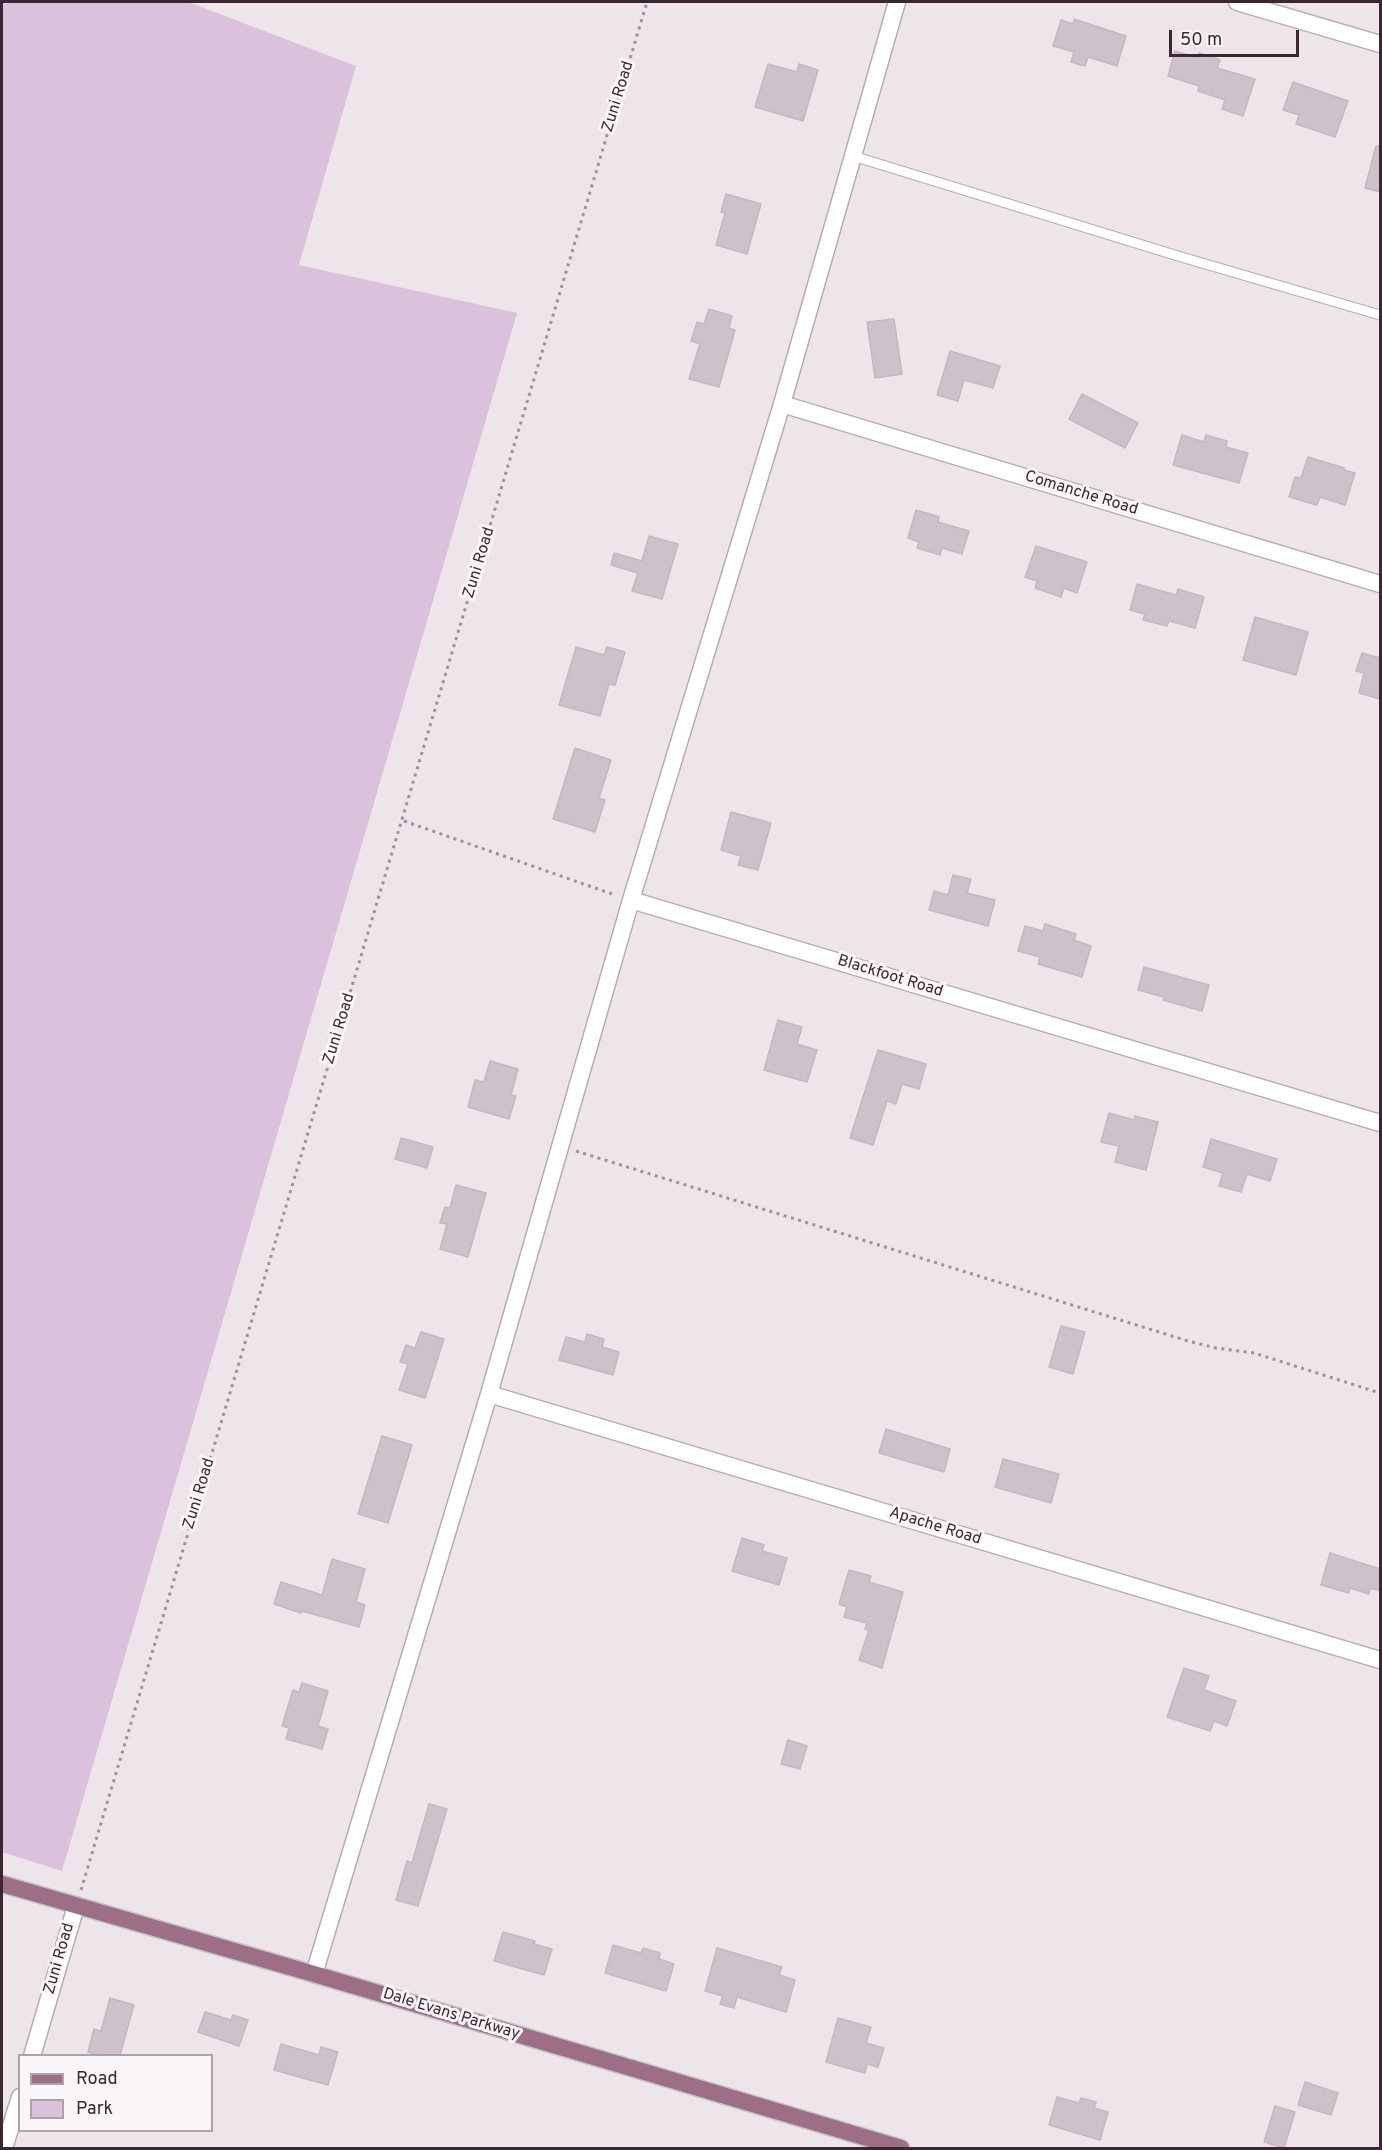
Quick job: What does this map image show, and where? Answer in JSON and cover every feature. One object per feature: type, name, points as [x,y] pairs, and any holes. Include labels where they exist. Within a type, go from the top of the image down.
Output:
[{"type":"main road","name":"Dale Evans Parkway","points":[[2,1884],[901,2148]]},
{"type":"street","points":[[314,1974],[489,1394],[631,900],[782,404],[897,2]]},
{"type":"street","points":[[1237,2],[1380,44]]},
{"type":"street","name":"Comanche Road","points":[[782,404],[1380,584]]},
{"type":"street","name":"Blackfoot Road","points":[[631,900],[1380,1123]]},
{"type":"street","name":"Apache Road","points":[[489,1394],[1380,1660]]},
{"type":"street","name":"Zuni Road","points":[[32,2054],[76,1906]]},
{"type":"street","points":[[4,2148],[18,2103]]},
{"type":"lane","points":[[853,156],[1178,256],[1380,315]]},
{"type":"path","name":"Zuni Road","points":[[76,1906],[647,2]]},
{"type":"path","points":[[403,820],[631,900]]},
{"type":"path","points":[[560,1146],[1188,1341],[1216,1348],[1254,1353],[1380,1393]]},
{"type":"green space","points":[[2,2],[188,2],[356,66],[299,265],[517,313],[62,1871],[2,1852]]},
{"type":"building","points":[[1074,19],[1126,36],[1117,66],[1088,57],[1085,66],[1071,62],[1074,52],[1053,46],[1061,20],[1073,24]]},
{"type":"building","points":[[1175,51],[1198,58],[1199,53],[1220,60],[1217,68],[1255,79],[1243,116],[1222,109],[1225,100],[1198,91],[1199,86],[1168,76]]},
{"type":"building","points":[[768,64],[797,72],[799,64],[818,70],[803,121],[755,107]]},
{"type":"building","points":[[1293,82],[1348,101],[1335,137],[1296,124],[1299,115],[1283,110]]},
{"type":"building","points":[[1376,146],[1380,147],[1380,192],[1365,188]]},
{"type":"building","points":[[726,194],[761,204],[747,254],[716,245],[725,213],[721,212]]},
{"type":"building","points":[[709,309],[732,316],[729,328],[735,330],[719,387],[689,379],[700,344],[691,341],[697,322],[704,324]]},
{"type":"building","points":[[894,319],[902,374],[875,378],[867,322]]},
{"type":"building","points":[[950,351],[1000,366],[993,388],[964,380],[958,401],[937,395]]},
{"type":"building","points":[[1082,394],[1138,423],[1125,448],[1069,419]]},
{"type":"building","points":[[1182,435],[1204,442],[1206,435],[1227,441],[1226,447],[1248,453],[1239,483],[1173,465]]},
{"type":"building","points":[[1308,457],[1355,473],[1345,505],[1320,497],[1317,505],[1289,497],[1295,477],[1301,478]]},
{"type":"building","points":[[916,510],[939,517],[938,522],[969,531],[962,554],[942,548],[940,555],[917,548],[919,542],[908,538]]},
{"type":"building","points":[[649,536],[678,544],[662,599],[632,591],[638,573],[611,565],[614,553],[642,561]]},
{"type":"building","points":[[1036,546],[1087,562],[1077,593],[1064,588],[1061,597],[1035,588],[1037,581],[1025,577]]},
{"type":"building","points":[[1137,584],[1176,595],[1178,589],[1204,597],[1195,628],[1169,621],[1167,626],[1143,620],[1145,614],[1130,610]]},
{"type":"building","points":[[1255,617],[1308,632],[1296,675],[1243,660]]},
{"type":"building","points":[[576,647],[604,655],[607,647],[625,652],[615,685],[609,684],[600,716],[559,705]]},
{"type":"building","points":[[1362,653],[1380,658],[1380,699],[1359,693],[1364,673],[1356,671]]},
{"type":"building","points":[[575,748],[611,760],[599,798],[605,800],[595,832],[553,819]]},
{"type":"building","points":[[731,812],[771,823],[758,870],[738,865],[741,856],[721,850]]},
{"type":"building","points":[[953,875],[971,879],[967,893],[995,900],[988,926],[929,910],[934,891],[948,895]]},
{"type":"building","points":[[1045,924],[1076,934],[1074,940],[1091,946],[1082,977],[1038,964],[1040,957],[1018,951],[1025,926],[1043,931]]},
{"type":"building","points":[[1144,967],[1209,985],[1202,1011],[1138,990]]},
{"type":"building","points":[[778,1020],[802,1027],[797,1044],[817,1050],[807,1082],[764,1070]]},
{"type":"building","points":[[878,1050],[926,1064],[919,1089],[902,1084],[896,1104],[887,1101],[873,1145],[850,1138]]},
{"type":"building","points":[[490,1061],[518,1069],[511,1095],[516,1096],[509,1119],[468,1107],[475,1080],[484,1082]]},
{"type":"building","points":[[1109,1113],[1134,1120],[1135,1116],[1158,1122],[1146,1170],[1115,1162],[1119,1146],[1101,1142]]},
{"type":"building","points":[[401,1138],[433,1147],[427,1168],[395,1159]]},
{"type":"building","points":[[1211,1139],[1277,1159],[1270,1181],[1247,1174],[1241,1192],[1219,1186],[1223,1173],[1203,1167]]},
{"type":"building","points":[[456,1185],[486,1193],[468,1257],[440,1249],[447,1224],[440,1223],[445,1207],[450,1208]]},
{"type":"building","points":[[1061,1326],[1085,1332],[1073,1374],[1049,1367]]},
{"type":"building","points":[[421,1332],[444,1339],[425,1398],[399,1390],[408,1364],[400,1362],[406,1345],[415,1348]]},
{"type":"building","points":[[587,1334],[604,1339],[602,1347],[619,1352],[613,1375],[559,1360],[566,1337],[585,1342]]},
{"type":"building","points":[[886,1429],[950,1449],[944,1472],[879,1453]]},
{"type":"building","points":[[382,1436],[412,1445],[388,1523],[358,1514]]},
{"type":"building","points":[[1003,1459],[1059,1474],[1051,1503],[995,1487]]},
{"type":"building","points":[[742,1538],[764,1545],[762,1551],[787,1558],[779,1585],[732,1571]]},
{"type":"building","points":[[1330,1553],[1380,1569],[1380,1591],[1370,1588],[1369,1594],[1350,1588],[1349,1593],[1321,1585]]},
{"type":"building","points":[[332,1559],[365,1569],[356,1602],[365,1605],[359,1627],[274,1604],[281,1582],[322,1595]]},
{"type":"building","points":[[849,1570],[871,1576],[869,1582],[903,1592],[882,1668],[859,1660],[869,1630],[865,1629],[867,1623],[844,1617],[847,1607],[839,1604]]},
{"type":"building","points":[[1184,1668],[1209,1676],[1204,1690],[1236,1701],[1227,1726],[1214,1721],[1210,1731],[1167,1717]]},
{"type":"building","points":[[302,1683],[328,1691],[318,1726],[328,1729],[322,1749],[286,1739],[289,1728],[282,1726],[293,1690],[299,1692]]},
{"type":"building","points":[[788,1740],[807,1746],[800,1769],[781,1764]]},
{"type":"building","points":[[429,1804],[447,1809],[418,1906],[396,1900],[407,1861],[412,1863]]},
{"type":"building","points":[[503,1932],[535,1941],[534,1944],[552,1949],[544,1975],[494,1961]]},
{"type":"building","points":[[613,1945],[641,1953],[643,1948],[660,1953],[659,1959],[674,1964],[666,1991],[605,1973]]},
{"type":"building","points":[[717,1948],[782,1967],[779,1975],[795,1980],[786,2012],[737,1997],[734,2008],[720,2004],[723,1996],[705,1991]]},
{"type":"building","points":[[110,1998],[134,2005],[120,2054],[88,2052],[94,2029],[101,2031]]},
{"type":"building","points":[[205,2012],[231,2020],[233,2015],[248,2020],[239,2046],[198,2032]]},
{"type":"building","points":[[838,2018],[871,2027],[866,2043],[884,2048],[878,2067],[867,2064],[865,2073],[826,2062]]},
{"type":"building","points":[[281,2044],[319,2055],[321,2047],[338,2052],[328,2085],[274,2070]]},
{"type":"building","points":[[1305,2082],[1338,2093],[1331,2115],[1298,2105]]},
{"type":"building","points":[[1057,2097],[1079,2103],[1081,2098],[1096,2102],[1094,2108],[1108,2112],[1100,2140],[1049,2125]]},
{"type":"building","points":[[1275,2106],[1295,2112],[1284,2148],[1264,2142]]}]
